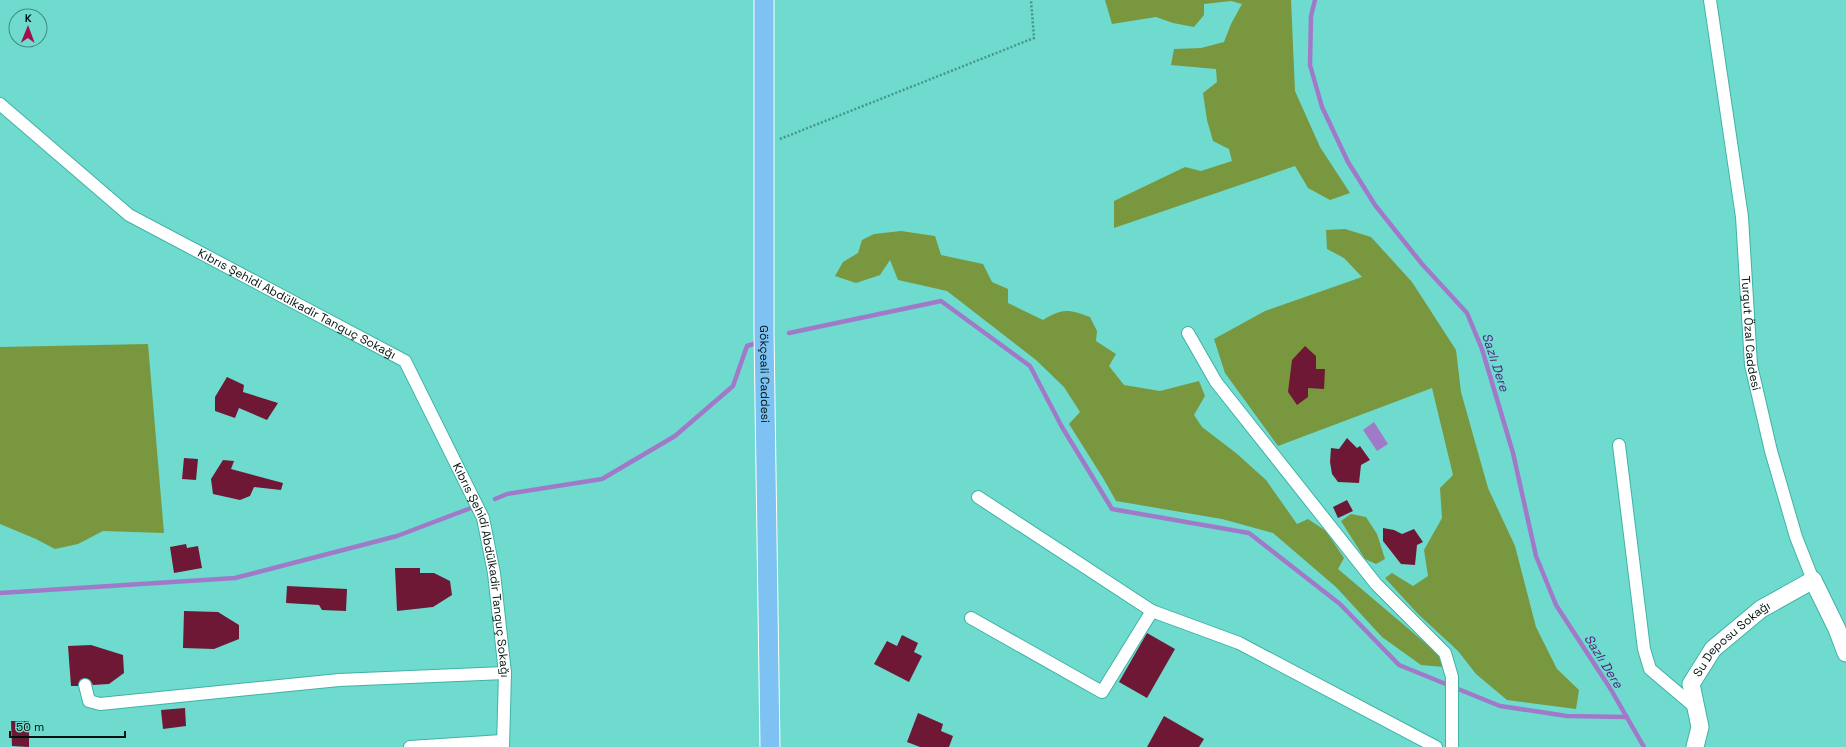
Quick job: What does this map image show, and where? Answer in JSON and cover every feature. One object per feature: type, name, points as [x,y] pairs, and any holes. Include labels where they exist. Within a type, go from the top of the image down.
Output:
[{"type":"main road","name":"Gökçeali Caddesi","points":[[764,0],[764,332],[770,747]]},
{"type":"street","name":"Turgut Özal Caddesi","points":[[1710,0],[1742,217],[1751,365],[1771,451],[1794,530],[1813,580],[1837,629],[1846,653]]},
{"type":"street","name":"Kıbrıs Şehidi Abdülkadir Tanguç Sokağı","points":[[0,104],[129,215],[405,361],[483,518],[494,572],[505,673],[503,744]]},
{"type":"street","points":[[1188,333],[1216,382],[1370,576],[1445,653],[1452,677],[1452,747]]},
{"type":"street","points":[[1619,445],[1644,649],[1650,669],[1696,708]]},
{"type":"street","points":[[978,496],[1152,611],[1239,643],[1436,747]]},
{"type":"street","name":"Su Deposu Sokağı","points":[[1695,747],[1700,727],[1691,684],[1713,649],[1761,609],[1813,580]]},
{"type":"street","points":[[971,618],[1102,692],[1152,611]]},
{"type":"street","points":[[84,685],[89,701],[100,704],[339,680],[505,673]]},
{"type":"street","points":[[410,747],[503,744]]},
{"type":"path","points":[[765,145],[1034,38],[1031,0]]},
{"type":"green space","points":[[1105,0],[1291,0],[1295,91],[1320,147],[1350,193],[1330,200],[1308,188],[1295,166],[1114,228],[1114,201],[1185,167],[1201,171],[1232,161],[1229,149],[1213,141],[1207,120],[1203,93],[1217,82],[1216,69],[1171,65],[1174,49],[1201,48],[1224,42],[1231,24],[1242,4],[1231,1],[1204,4],[1204,15],[1194,27],[1173,23],[1156,17],[1112,24]]},
{"type":"green space","points":[[1345,229],[1371,237],[1412,282],[1456,350],[1461,392],[1488,488],[1515,546],[1536,627],[1557,669],[1579,690],[1576,709],[1507,700],[1476,674],[1458,651],[1418,614],[1385,578],[1392,573],[1413,586],[1428,576],[1424,550],[1442,518],[1440,488],[1453,475],[1432,388],[1278,446],[1225,373],[1214,339],[1265,311],[1362,277],[1344,258],[1327,249],[1326,230]]},
{"type":"green space","points":[[901,231],[935,236],[941,255],[983,264],[992,282],[1008,289],[1008,303],[1043,320],[1055,313],[1066,311],[1076,312],[1090,317],[1097,331],[1096,341],[1116,354],[1109,366],[1124,385],[1160,391],[1199,381],[1205,396],[1194,415],[1202,427],[1236,453],[1266,480],[1297,524],[1308,519],[1326,531],[1344,558],[1338,569],[1437,653],[1444,667],[1421,665],[1382,637],[1336,587],[1273,533],[1222,519],[1116,501],[1069,424],[1080,412],[1064,387],[1036,360],[947,291],[898,280],[890,260],[880,275],[856,283],[835,276],[843,262],[858,253],[862,240],[874,234]]},
{"type":"green space","points":[[148,344],[164,533],[103,531],[78,544],[55,549],[36,539],[0,524],[0,347]]},
{"type":"green space","points":[[1351,514],[1366,517],[1377,534],[1385,559],[1376,564],[1365,559],[1341,521]]},
{"type":"shaded area","points":[[1374,422],[1388,444],[1377,451],[1363,430]]},
{"type":"building","points":[[1305,346],[1316,356],[1316,369],[1325,369],[1324,389],[1308,388],[1308,397],[1297,405],[1288,392],[1292,360]]},
{"type":"building","points":[[227,377],[244,385],[243,392],[278,403],[267,420],[239,408],[235,418],[215,411],[215,397]]},
{"type":"building","points":[[1347,438],[1357,448],[1360,446],[1370,460],[1361,465],[1359,483],[1338,482],[1332,474],[1330,462],[1331,448],[1339,449]]},
{"type":"building","points":[[184,458],[198,459],[196,480],[182,479]]},
{"type":"building","points":[[223,460],[234,461],[231,469],[283,483],[281,490],[254,487],[250,496],[240,500],[213,494],[211,479]]},
{"type":"building","points":[[1347,500],[1353,511],[1338,518],[1333,507]]},
{"type":"building","points":[[1383,528],[1394,530],[1402,534],[1414,529],[1423,542],[1417,545],[1415,565],[1401,564],[1383,541]]},
{"type":"building","points":[[186,544],[187,548],[198,546],[202,568],[174,573],[170,547]]},
{"type":"building","points":[[395,568],[420,568],[420,573],[434,573],[450,581],[452,595],[433,607],[397,611]]},
{"type":"building","points":[[287,586],[347,589],[346,611],[322,610],[319,605],[286,603]]},
{"type":"building","points":[[184,611],[218,612],[239,625],[239,639],[214,649],[183,648]]},
{"type":"building","points":[[1147,633],[1175,649],[1147,698],[1119,682]]},
{"type":"building","points":[[902,635],[918,643],[914,652],[922,656],[909,682],[874,664],[887,641],[897,646]]},
{"type":"building","points":[[91,645],[123,655],[124,673],[109,684],[93,685],[90,680],[84,678],[80,680],[78,686],[71,686],[68,646]]},
{"type":"building","points":[[185,708],[186,726],[163,729],[161,710]]},
{"type":"building","points":[[918,713],[943,724],[941,731],[953,736],[949,747],[920,747],[907,742]]},
{"type":"building","points":[[1164,716],[1204,739],[1199,747],[1147,747]]},
{"type":"building","points":[[11,721],[29,721],[29,747],[12,746]]},
{"type":"waterway","name":"Sazlı Dere","points":[[1315,0],[1311,16],[1310,65],[1322,107],[1348,162],[1375,205],[1422,264],[1467,313],[1482,349],[1513,453],[1536,556],[1556,605],[1610,688],[1644,747]]},
{"type":"waterway","points":[[789,333],[941,301],[1030,366],[1062,427],[1112,509],[1249,533],[1340,604],[1399,665],[1500,706],[1567,716],[1627,717]]},
{"type":"waterway","points":[[495,499],[507,494],[602,479],[675,436],[733,386],[747,346],[760,342]]},
{"type":"waterway","points":[[0,593],[235,578],[397,536],[471,508]]}]
